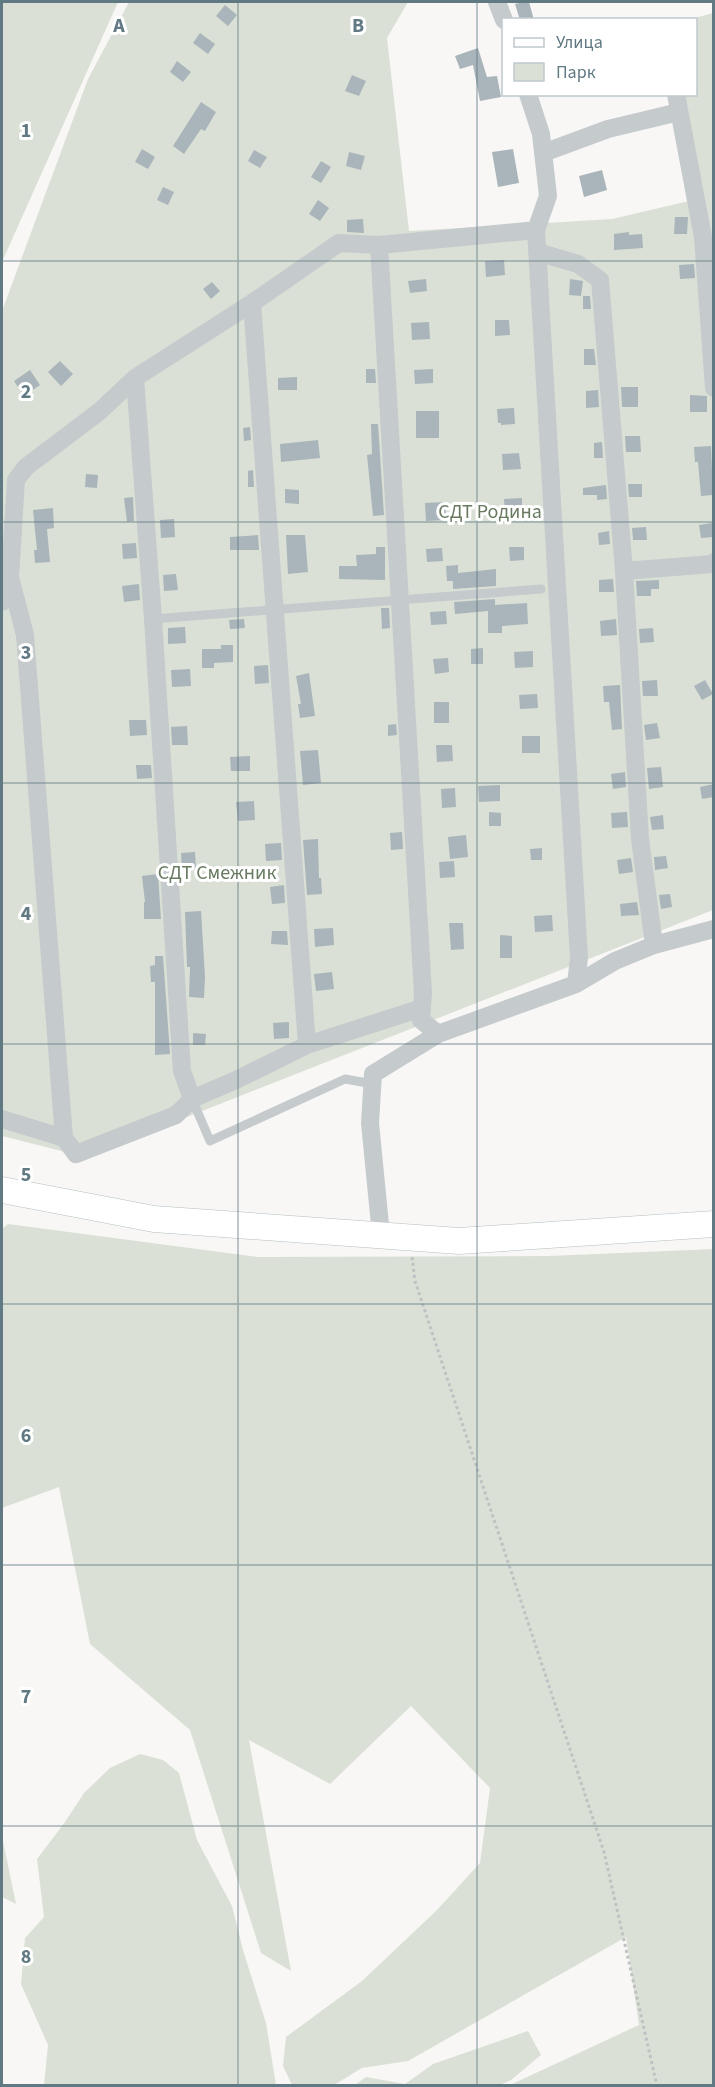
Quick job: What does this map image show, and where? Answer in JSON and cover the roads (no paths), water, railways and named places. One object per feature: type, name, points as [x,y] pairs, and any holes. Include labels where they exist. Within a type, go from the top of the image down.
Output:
[{"type":"street","points":[[497,2],[503,18]]},
{"type":"street","points":[[529,96],[541,134],[548,196],[536,230],[579,958],[576,984]]},
{"type":"street","points":[[543,153],[678,103],[703,237],[714,388]]},
{"type":"street","points":[[2,602],[9,577],[16,480],[26,467],[100,411],[135,378],[252,303],[339,243],[379,245],[536,230]]},
{"type":"street","points":[[379,245],[422,981],[421,1020],[438,1034]]},
{"type":"street","points":[[537,252],[578,264],[600,280],[624,571],[640,839],[654,945]]},
{"type":"street","points":[[252,303],[307,1045]]},
{"type":"street","points":[[135,378],[182,1071],[192,1099]]},
{"type":"street","points":[[624,571],[714,562]]},
{"type":"street","points":[[9,577],[25,635],[64,1138],[76,1154],[176,1115],[192,1099],[307,1045],[422,1008]]},
{"type":"street","points":[[381,1235],[370,1123],[373,1074],[438,1034],[576,984],[615,961],[654,945],[714,928]]},
{"type":"street","points":[[2,1119],[64,1138]]},
{"type":"street","points":[[2,1190],[154,1219],[459,1241],[714,1224]]},
{"type":"lane","points":[[153,618],[541,589]]},
{"type":"lane","points":[[192,1099],[210,1141],[345,1079],[373,1084]]},
{"type":"park label","name":"СДТ Родина","points":[[490,512]]},
{"type":"park label","name":"СДТ Смежник","points":[[217,873]]}]
